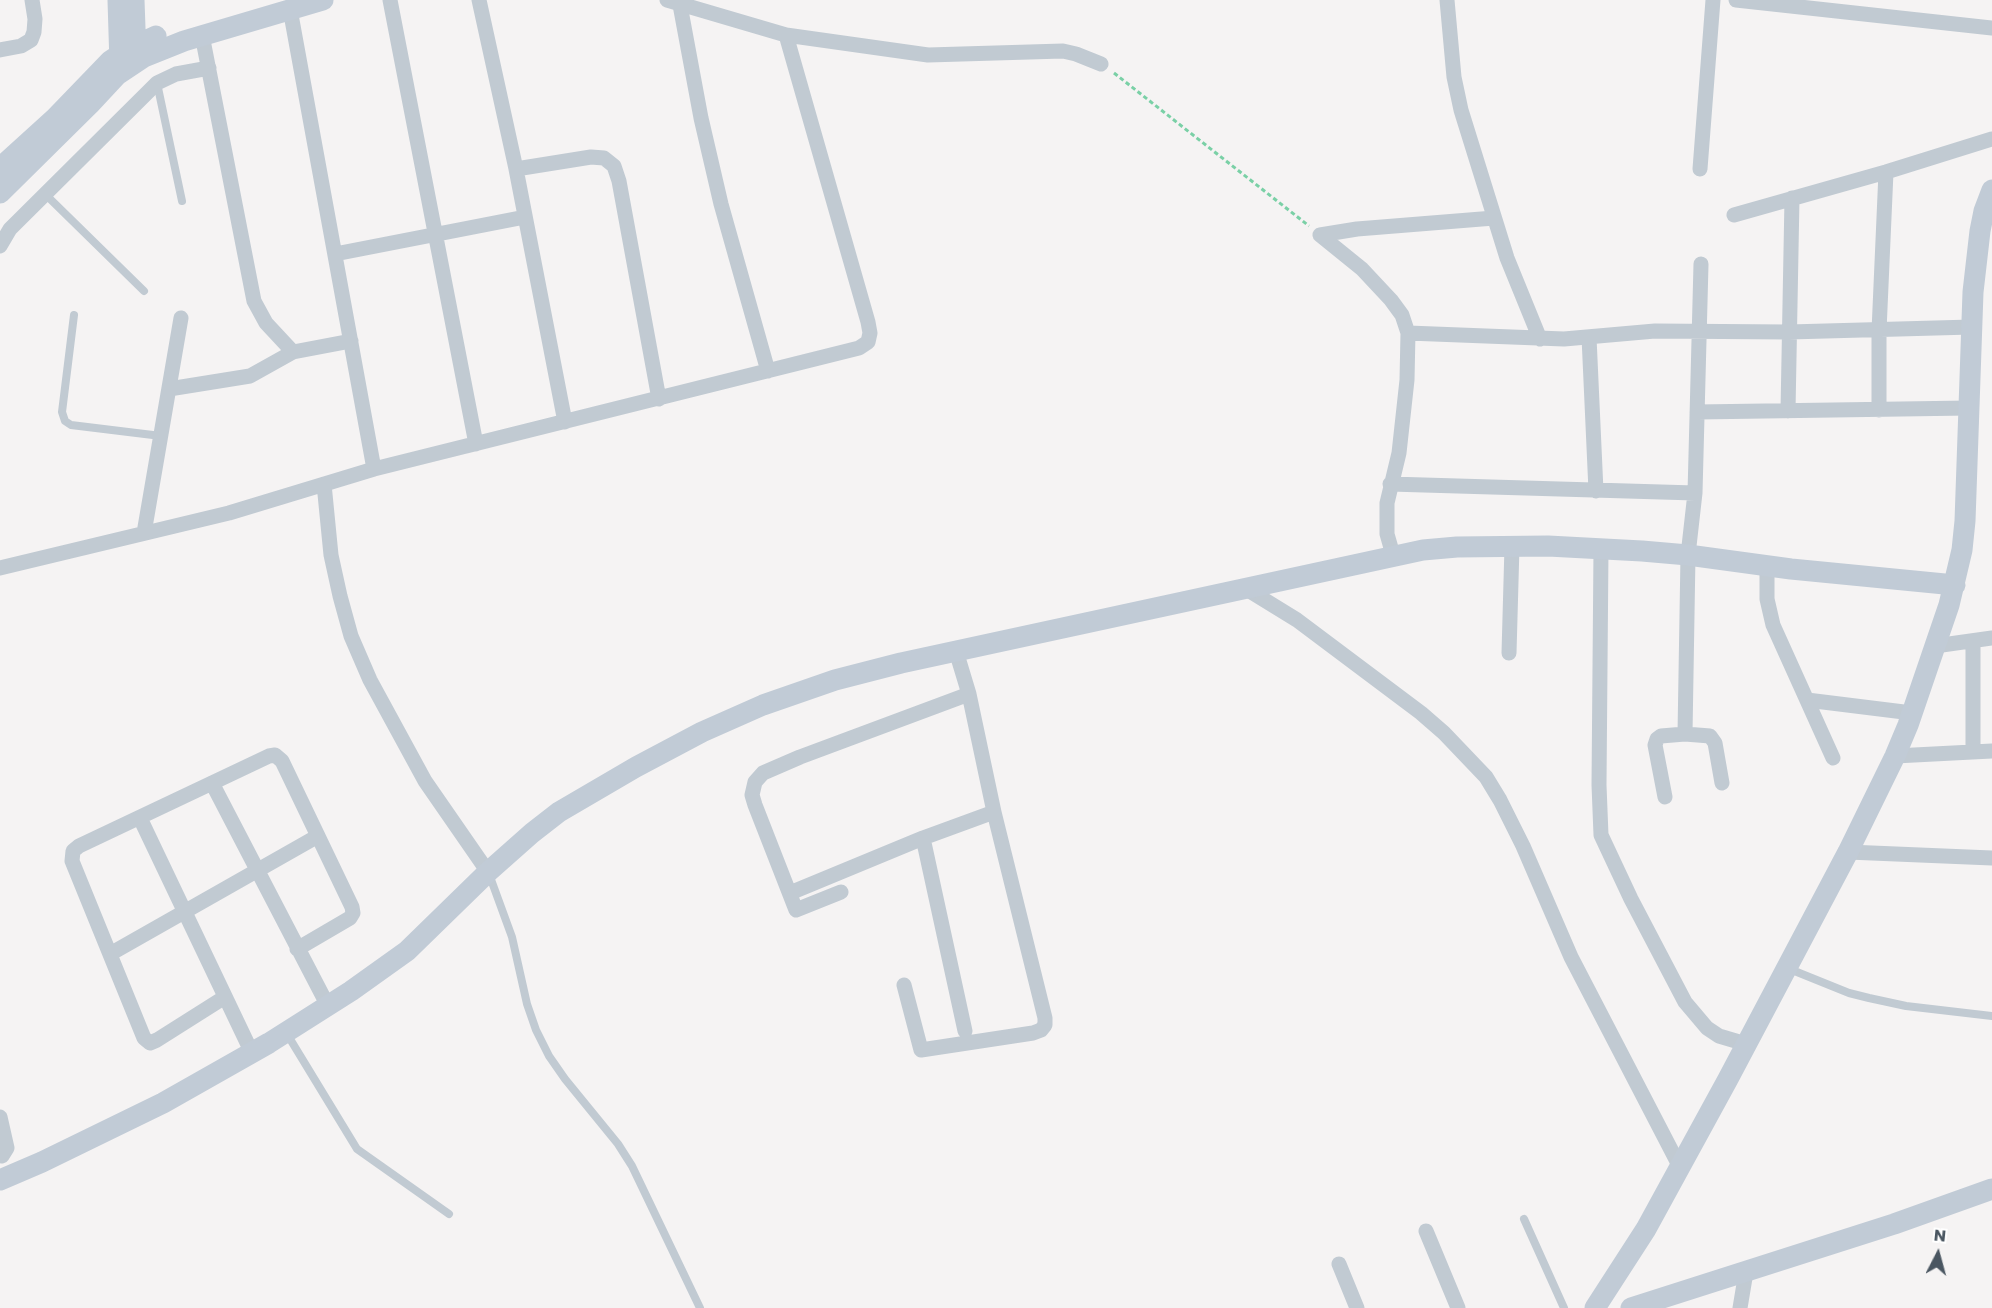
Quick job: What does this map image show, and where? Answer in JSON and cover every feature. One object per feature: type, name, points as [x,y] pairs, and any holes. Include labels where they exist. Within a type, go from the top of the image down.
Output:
[{"type":"street","points":[[0,50],[21,46],[31,40],[35,26],[32,0]]},
{"type":"street","points":[[118,0],[128,58]]},
{"type":"street","points":[[128,58],[134,0]]},
{"type":"street","points":[[0,168],[55,118],[88,82],[172,30],[283,5],[322,0]]},
{"type":"street","points":[[390,0],[476,444]]},
{"type":"street","points":[[479,0],[516,170],[565,422]]},
{"type":"street","points":[[1448,0],[1454,77],[1461,110],[1494,218],[1540,339]]},
{"type":"street","points":[[1700,169],[1713,0]]},
{"type":"street","points":[[1736,0],[1788,3],[1992,28]]},
{"type":"street","points":[[768,371],[714,175],[674,3],[786,35],[928,55],[1063,51],[1101,64]]},
{"type":"street","points":[[0,193],[128,58],[153,52],[283,5]]},
{"type":"street","points":[[283,5],[335,254],[374,469]]},
{"type":"street","points":[[202,35],[254,301],[266,323],[293,352]]},
{"type":"street","points":[[0,568],[229,513],[374,469],[859,348],[868,342],[870,333],[786,35]]},
{"type":"street","points":[[0,246],[10,229],[157,83],[176,74],[209,68]]},
{"type":"street","points":[[1734,214],[1887,172],[1992,139]]},
{"type":"street","points":[[516,170],[591,157],[604,158],[614,166],[619,181],[659,399]]},
{"type":"street","points":[[1879,410],[1879,331],[1887,172]]},
{"type":"street","points":[[1594,1308],[1646,1229],[1728,1079],[1848,852],[1895,756],[1912,713],[1955,585],[1962,550],[1977,253],[1992,190]]},
{"type":"street","points":[[1788,411],[1792,198]]},
{"type":"street","points":[[335,254],[525,218]]},
{"type":"street","points":[[1320,235],[1357,229],[1494,218]]},
{"type":"street","points":[[1320,235],[1362,269],[1391,300],[1402,315],[1408,333],[1407,380],[1399,453],[1390,484],[1386,524],[1388,556]]},
{"type":"street","points":[[1685,734],[1688,555],[1695,493],[1701,264]]},
{"type":"street","points":[[144,533],[181,318]]},
{"type":"street","points":[[1408,333],[1540,339],[1655,331],[1879,331],[1972,327]]},
{"type":"street","points":[[1589,337],[1596,491]]},
{"type":"street","points":[[169,389],[250,376],[293,352],[351,341]]},
{"type":"street","points":[[1697,412],[1969,408]]},
{"type":"street","points":[[324,484],[331,555],[351,636],[370,680],[425,781],[488,872]]},
{"type":"street","points":[[1390,484],[1695,493]]},
{"type":"street","points":[[1509,653],[1512,546]]},
{"type":"street","points":[[0,1117],[7,1148],[3,1167],[42,1162],[163,1103],[287,1032],[407,951],[488,872],[559,812],[636,766],[702,732],[763,705],[835,680],[956,651],[1388,556],[1457,547],[1601,549],[1688,555],[1767,566],[1955,585]]},
{"type":"street","points":[[1601,549],[1599,794],[1601,835],[1631,899],[1685,1002],[1707,1028],[1719,1036],[1746,1044]]},
{"type":"street","points":[[1767,566],[1767,599],[1771,618],[1833,758]]},
{"type":"street","points":[[1245,588],[1297,620],[1421,713],[1444,733],[1486,777],[1523,846],[1571,957],[1680,1167]]},
{"type":"street","points":[[1935,646],[1992,638]]},
{"type":"street","points":[[1973,641],[1973,752]]},
{"type":"street","points":[[904,985],[921,1050],[1034,1033],[1045,1025],[994,812],[969,694],[956,651]]},
{"type":"street","points":[[841,892],[796,910],[755,806],[752,795],[754,782],[763,773],[800,757],[969,694]]},
{"type":"street","points":[[1807,700],[1912,713]]},
{"type":"street","points":[[1665,797],[1656,752],[1657,739],[1661,736],[1706,735],[1713,740],[1722,783]]},
{"type":"street","points":[[1895,756],[1992,751]]},
{"type":"street","points":[[225,997],[157,1041],[150,1042],[144,1038],[72,861],[73,851],[79,846],[275,755],[282,761],[353,913],[350,918],[297,949]]},
{"type":"street","points":[[212,783],[328,1006]]},
{"type":"street","points":[[790,893],[923,838],[994,812]]},
{"type":"street","points":[[140,818],[252,1053]]},
{"type":"street","points":[[110,954],[318,836]]},
{"type":"street","points":[[923,838],[965,1030]]},
{"type":"street","points":[[1848,852],[1992,858]]},
{"type":"street","points":[[1630,1308],[1894,1224],[1992,1189]]},
{"type":"street","points":[[1426,1231],[1458,1308]]},
{"type":"street","points":[[1339,1264],[1357,1308]]},
{"type":"street","points":[[1740,1308],[1746,1272]]},
{"type":"lane","points":[[157,83],[182,201]]},
{"type":"lane","points":[[45,194],[144,291]]},
{"type":"lane","points":[[74,315],[62,412],[65,421],[71,425],[161,436]]},
{"type":"lane","points":[[488,872],[509,925],[527,1004],[536,1030],[549,1056],[565,1079],[618,1144],[632,1166],[700,1308]]},
{"type":"lane","points":[[1786,968],[1849,993],[1869,998],[1906,1006],[1992,1016]]},
{"type":"lane","points":[[287,1032],[357,1149],[449,1214]]},
{"type":"lane","points":[[1524,1219],[1564,1308]]},
{"type":"path","points":[[1101,64],[1320,235]]}]
